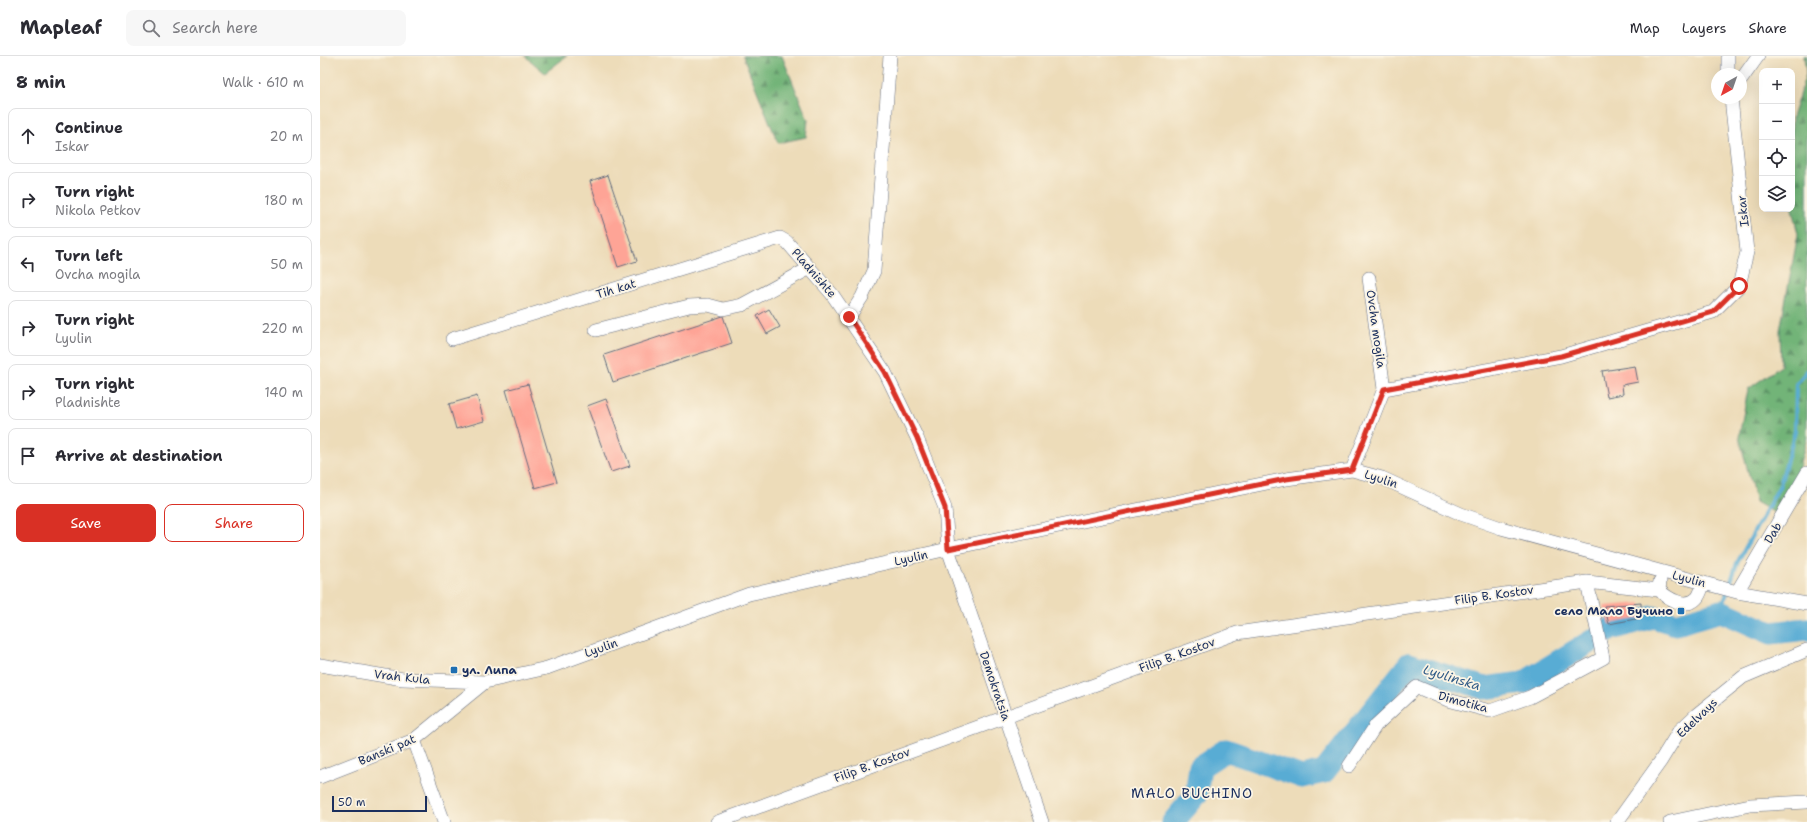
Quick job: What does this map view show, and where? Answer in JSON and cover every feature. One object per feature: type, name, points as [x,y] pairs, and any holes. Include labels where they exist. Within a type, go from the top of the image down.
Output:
[{"type":"street","points":[[849,317],[862,297],[874,271],[890,56]]},
{"type":"street","points":[[1728,56],[1728,68]]},
{"type":"street","points":[[1747,72],[1758,56]]},
{"type":"street","name":"Iskar","points":[[1384,389],[1561,356],[1713,312],[1739,286],[1747,252],[1732,104]]},
{"type":"street","name":"Pladnishte","points":[[780,238],[787,242],[810,268],[849,317],[885,372],[917,438],[945,508],[948,549]]},
{"type":"street","name":"Tih kat","points":[[452,339],[780,238]]},
{"type":"street","points":[[596,330],[689,306],[708,305],[723,309],[742,305],[810,268]]},
{"type":"street","name":"Ovcha mogila","points":[[1352,470],[1384,389],[1369,278]]},
{"type":"street","name":"Lyulin","points":[[485,682],[547,668],[749,594],[948,549],[1286,479],[1352,470],[1382,478],[1461,514],[1500,528],[1737,592],[1807,604]]},
{"type":"street","name":"Dab","points":[[1737,592],[1807,473]]},
{"type":"street","name":"Demokratsia","points":[[948,549],[1042,822]]},
{"type":"street","points":[[1661,572],[1659,590],[1668,599],[1687,603],[1696,598],[1704,583]]},
{"type":"street","name":"Filip B. Kostov","points":[[716,822],[1237,633],[1587,582],[1659,590]]},
{"type":"street","name":"Dimotika","points":[[1350,766],[1376,725],[1417,687],[1448,700],[1490,711],[1530,697],[1603,658],[1595,628],[1587,582]]},
{"type":"street","name":"Edelvays","points":[[1617,822],[1660,762],[1679,731],[1696,715],[1743,677],[1807,650]]},
{"type":"street","name":"Vrah Kula","points":[[320,665],[403,679],[485,682]]},
{"type":"street","name":"Banski pat","points":[[320,777],[414,740],[485,682]]},
{"type":"street","points":[[414,740],[444,822]]},
{"type":"street","points":[[1670,822],[1750,805],[1807,802]]},
{"type":"green space","points":[[525,56],[567,56],[545,73]]},
{"type":"green space","points":[[743,56],[782,56],[808,120],[806,137],[778,143]]},
{"type":"green space","points":[[1804,56],[1807,56],[1807,437],[1797,476],[1775,513],[1756,502],[1739,437],[1748,389],[1781,366],[1780,330],[1798,234],[1793,212],[1795,212],[1795,108],[1806,74]]},
{"type":"building","points":[[608,175],[637,261],[618,267],[590,181]]},
{"type":"building","points":[[769,309],[780,327],[767,334],[757,316]]},
{"type":"building","points":[[723,316],[732,343],[613,382],[604,355]]},
{"type":"building","points":[[1635,366],[1638,382],[1622,385],[1623,394],[1607,397],[1602,371]]},
{"type":"building","points":[[528,384],[557,482],[535,488],[506,390]]},
{"type":"building","points":[[477,396],[484,421],[456,429],[449,404]]},
{"type":"building","points":[[606,399],[630,466],[611,472],[587,406]]},
{"type":"building","points":[[1641,603],[1641,618],[1609,624],[1604,606]]},
{"type":"waterway","points":[[1721,611],[1737,563],[1780,485],[1795,431],[1796,384],[1807,371]]},
{"type":"waterway","name":"Lyulinska","points":[[1173,822],[1196,795],[1200,767],[1226,750],[1302,777],[1324,772],[1409,664],[1484,688],[1523,683],[1611,629],[1653,617],[1676,624],[1721,611],[1771,633],[1807,629]]},
{"type":"place","name":"село Мало Бучино","points":[[1681,611]]},
{"type":"place","name":"ул. Липа","points":[[454,670]]},
{"type":"district","name":"MALO BUCHINO","points":[[1192,793]]},
{"type":"route","points":[[849,317],[885,372],[917,438],[945,508],[948,549],[1286,479],[1326,472],[1352,470],[1384,389],[1561,356],[1713,312],[1739,286]]}]
